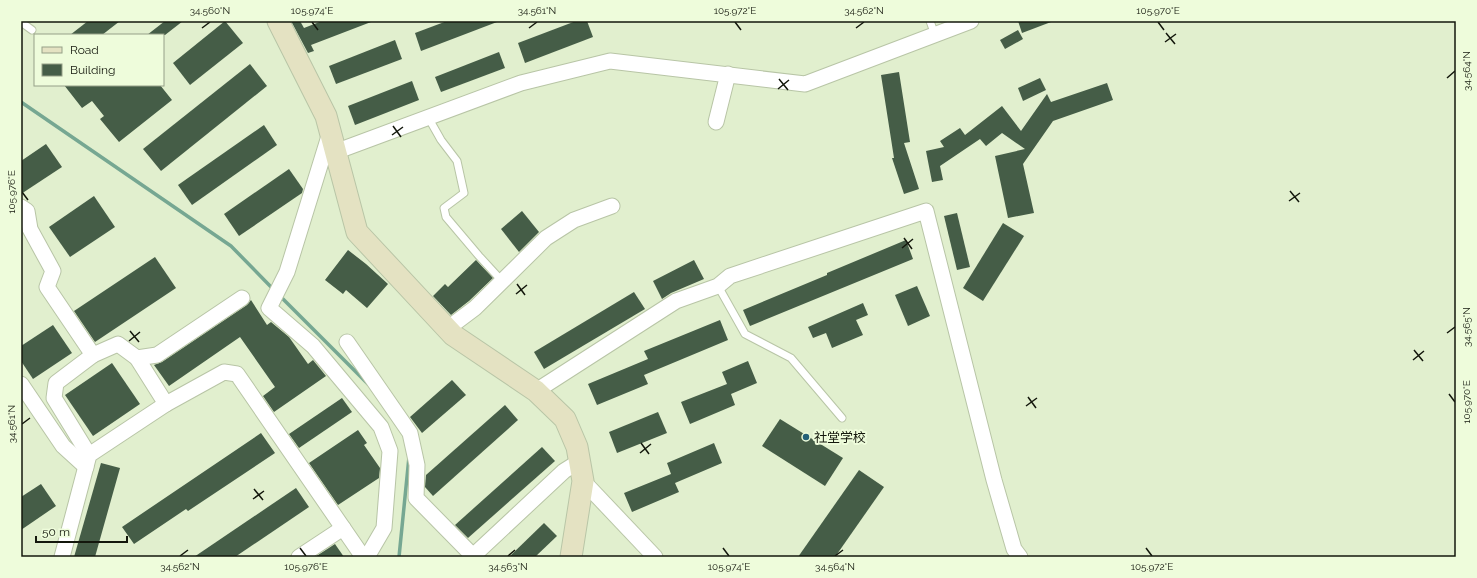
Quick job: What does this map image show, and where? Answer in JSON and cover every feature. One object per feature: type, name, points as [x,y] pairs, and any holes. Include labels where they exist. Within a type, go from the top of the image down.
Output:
[{"type":"street","points":[[278,21],[326,116],[357,232],[453,335],[536,391],[565,419],[577,447],[581,471],[571,557]]},
{"type":"street","points":[[333,143],[428,117],[521,83],[610,61],[805,84],[932,28],[971,21]]},
{"type":"street","points":[[716,122],[728,74]]},
{"type":"street","points":[[333,143],[287,272],[275,298],[268,308],[313,346],[381,427],[390,451],[384,528],[367,557]]},
{"type":"street","points":[[447,329],[475,308],[546,238],[574,220],[612,206]]},
{"type":"street","points":[[21,207],[27,211],[30,229],[53,271],[47,286],[93,355]]},
{"type":"street","points":[[536,391],[676,301],[718,286],[730,276],[926,211],[994,480],[1014,549],[1020,557]]},
{"type":"street","points":[[137,358],[157,355],[242,298]]},
{"type":"street","points":[[347,342],[410,433],[417,465],[416,498],[473,556],[564,472],[581,471]]},
{"type":"street","points":[[88,461],[54,398],[56,383],[93,355],[118,344],[137,358],[166,404]]},
{"type":"street","points":[[62,557],[88,461],[166,404],[224,372],[237,374],[363,557]]},
{"type":"street","points":[[21,384],[63,446],[88,461]]},
{"type":"street","points":[[581,471],[655,557]]},
{"type":"street","points":[[300,557],[343,528]]},
{"type":"lane","points":[[21,22],[32,30]]},
{"type":"lane","points":[[428,117],[441,140],[457,161],[464,193],[444,208],[446,217],[502,281]]},
{"type":"lane","points":[[718,286],[745,334],[791,358],[842,418]]},
{"type":"building","points":[[88,21],[120,21],[103,34],[71,34]]},
{"type":"building","points":[[165,21],[183,21],[165,35],[148,34]]},
{"type":"building","points":[[225,21],[243,43],[190,85],[173,63]]},
{"type":"building","points":[[291,21],[300,21],[304,28],[322,21],[371,22],[311,45],[314,51],[308,53]]},
{"type":"building","points":[[447,21],[497,22],[421,51],[415,33]]},
{"type":"building","points":[[576,21],[587,21],[593,37],[525,63],[518,43]]},
{"type":"building","points":[[1018,21],[1051,21],[1051,22],[1022,33]]},
{"type":"building","points":[[1018,30],[1023,39],[1005,49],[1000,40]]},
{"type":"building","points":[[395,40],[402,59],[336,84],[329,66]]},
{"type":"building","points":[[499,52],[505,68],[441,92],[435,77]]},
{"type":"building","points":[[250,64],[267,86],[161,171],[143,149]]},
{"type":"building","points":[[899,72],[910,142],[904,143],[919,189],[904,194],[892,158],[894,158],[881,75]]},
{"type":"building","points":[[1040,78],[1046,90],[1023,101],[1018,88]]},
{"type":"building","points":[[412,81],[419,100],[355,125],[348,106]]},
{"type":"building","points":[[1107,83],[1113,100],[1053,121],[1023,164],[1034,213],[1008,218],[995,156],[1025,149],[1002,133],[986,146],[980,139],[940,166],[943,180],[932,182],[926,151],[944,147],[940,141],[960,128],[965,135],[1002,106],[1021,131],[1047,94],[1051,102]]},
{"type":"building","points":[[65,86],[161,86],[172,100],[119,142],[100,119],[104,116],[92,101],[82,108]]},
{"type":"building","points":[[264,125],[277,145],[192,205],[178,185]]},
{"type":"building","points":[[46,144],[62,167],[21,194],[21,161]]},
{"type":"building","points":[[289,169],[303,189],[302,193],[239,236],[224,214]]},
{"type":"building","points":[[94,196],[115,227],[70,257],[49,227]]},
{"type":"building","points":[[522,211],[539,232],[519,252],[501,229]]},
{"type":"building","points":[[957,213],[970,267],[957,270],[944,216]]},
{"type":"building","points":[[1003,223],[1024,236],[983,301],[963,288]]},
{"type":"building","points":[[906,240],[913,259],[750,326],[743,310]]},
{"type":"building","points":[[348,250],[388,284],[367,308],[346,290],[343,294],[325,280]]},
{"type":"building","points":[[155,257],[176,288],[95,342],[74,311]]},
{"type":"building","points":[[476,260],[493,278],[469,301],[451,315],[433,296],[445,284],[448,287]]},
{"type":"building","points":[[694,260],[704,279],[671,293],[662,299],[653,281]]},
{"type":"building","points":[[917,286],[930,316],[908,326],[895,295]]},
{"type":"building","points":[[634,292],[645,309],[544,369],[534,352]]},
{"type":"building","points":[[251,300],[267,325],[271,322],[289,337],[308,364],[313,360],[326,376],[274,412],[263,396],[275,387],[240,337],[169,386],[154,365],[162,362],[247,305]]},
{"type":"building","points":[[863,303],[868,315],[856,320],[863,335],[832,348],[826,333],[813,338],[808,327]]},
{"type":"building","points":[[720,320],[728,340],[644,375],[648,384],[597,405],[588,384],[648,359],[644,351]]},
{"type":"building","points":[[53,325],[72,353],[33,379],[21,361],[21,346]]},
{"type":"building","points":[[748,361],[757,383],[731,394],[735,405],[690,424],[681,402],[727,384],[722,372]]},
{"type":"building","points":[[112,363],[140,404],[93,436],[65,395]]},
{"type":"building","points":[[452,380],[466,395],[422,433],[410,417]]},
{"type":"building","points":[[342,398],[352,412],[299,448],[289,434]]},
{"type":"building","points":[[505,405],[518,420],[433,496],[425,487],[426,475]]},
{"type":"building","points":[[658,412],[667,433],[617,453],[609,432]]},
{"type":"building","points":[[780,419],[843,458],[825,486],[762,446]]},
{"type":"building","points":[[358,430],[367,443],[364,445],[380,468],[379,478],[338,505],[309,463]]},
{"type":"building","points":[[261,433],[275,453],[188,511],[186,509],[134,544],[122,527]]},
{"type":"building","points":[[714,443],[722,463],[675,483],[679,492],[632,512],[624,493],[671,474],[667,463]]},
{"type":"building","points":[[542,447],[555,461],[468,538],[455,525]]},
{"type":"building","points":[[101,463],[120,468],[95,557],[74,557]]},
{"type":"building","points":[[859,470],[884,487],[835,557],[798,557]]},
{"type":"building","points":[[41,484],[56,506],[21,530],[21,497]]},
{"type":"building","points":[[296,488],[309,507],[235,557],[194,557]]},
{"type":"building","points":[[544,523],[557,536],[535,557],[509,557]]},
{"type":"building","points":[[335,544],[344,557],[315,557]]},
{"type":"waterway","points":[[21,102],[231,246],[273,289]]},
{"type":"waterway","points":[[279,295],[368,384]]},
{"type":"waterway","points":[[399,557],[409,457]]},
{"type":"place","name":"社堂学校","points":[[806,437]]}]
